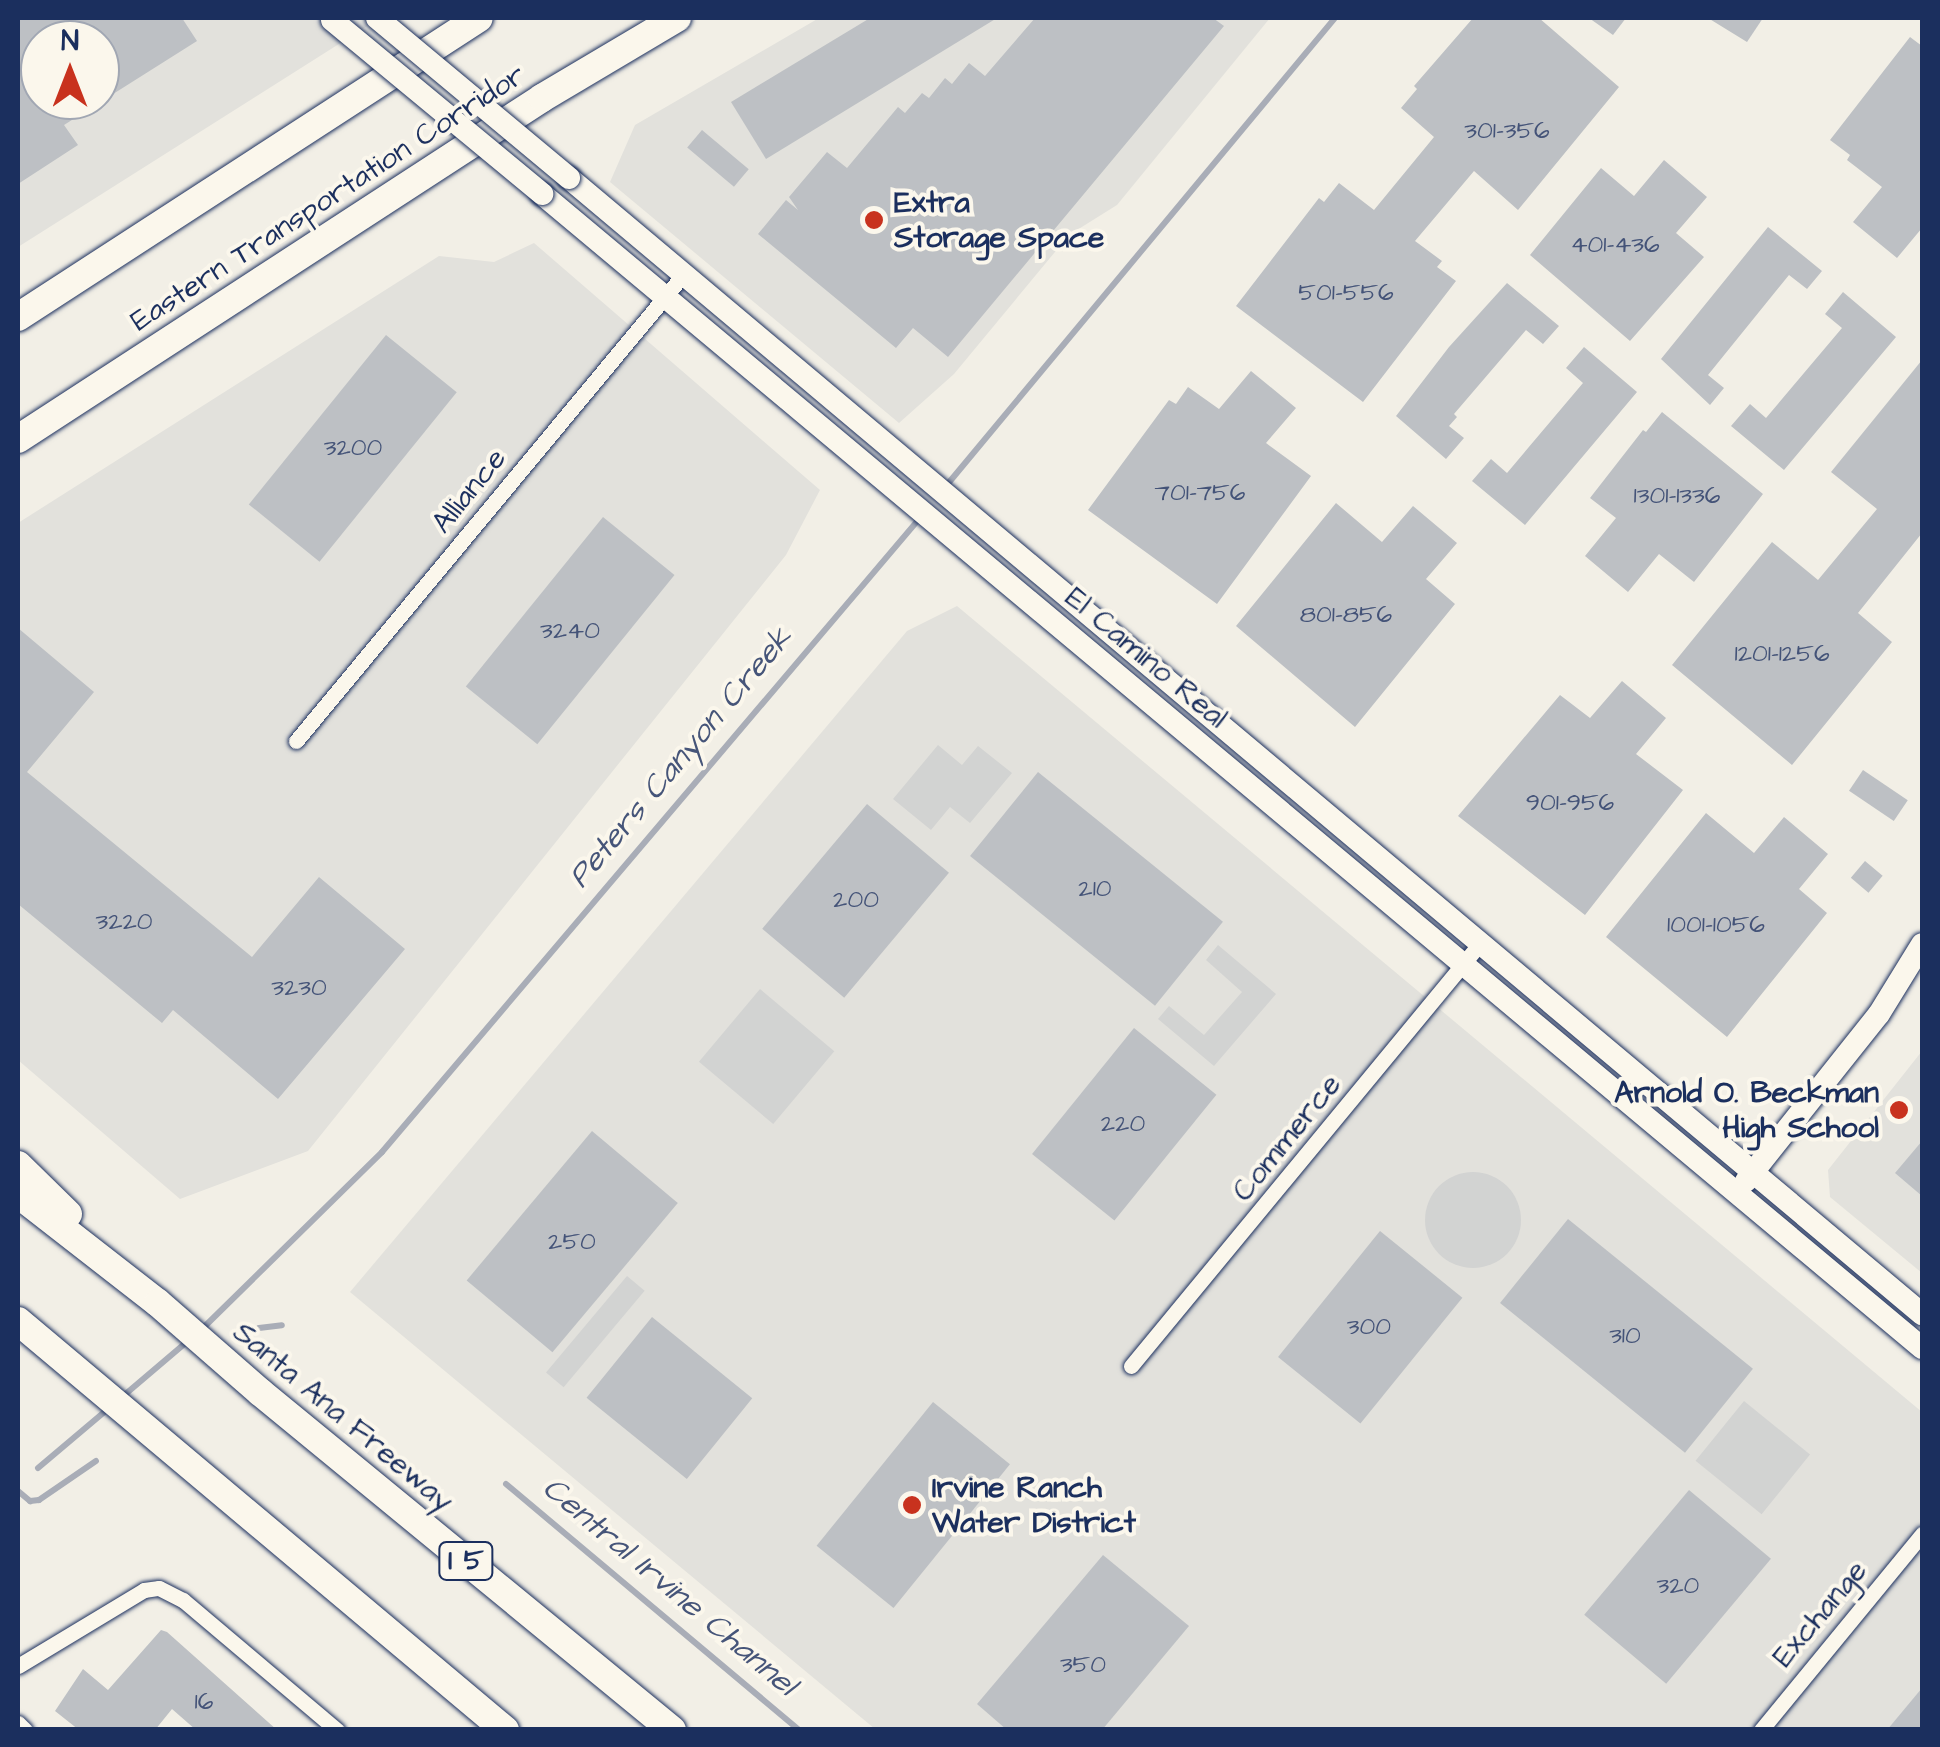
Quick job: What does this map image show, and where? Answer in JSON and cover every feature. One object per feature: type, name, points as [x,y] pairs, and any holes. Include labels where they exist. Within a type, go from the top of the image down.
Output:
[{"type":"highway","points":[[18,317],[479,18]]},
{"type":"highway","name":"Eastern Transportation Corridor","points":[[18,439],[526,108],[678,18]]},
{"type":"highway","points":[[18,1164],[158,1303]]},
{"type":"highway","name":"Santa Ana Freeway","points":[[18,1194],[158,1303],[260,1392],[672,1730]]},
{"type":"highway","points":[[18,1321],[504,1730]]},
{"type":"main road","name":"El Camino Real","points":[[377,18],[975,515],[1922,1314]]},
{"type":"main road","name":"El Camino Real","points":[[330,19],[1922,1348]]},
{"type":"main road","points":[[1736,1192],[1879,1014],[1922,944]]},
{"type":"street","name":"Alliance","points":[[296,741],[683,274]]},
{"type":"street","name":"Commerce","points":[[1132,1366],[1482,941]]},
{"type":"street","name":"Exchange","points":[[1760,1730],[1922,1534]]},
{"type":"street","points":[[18,1666],[144,1590],[158,1588],[183,1600],[337,1730]]},
{"type":"street","points":[[18,1723],[25,1730]]},
{"type":"shaded area","points":[[18,18],[380,18],[18,247]]},
{"type":"shaded area","name":"Extra Storage Space","points":[[819,18],[1270,18],[1117,205],[1069,235],[954,374],[899,423],[610,182],[635,125]]},
{"type":"shaded area","points":[[534,243],[820,490],[786,555],[308,1151],[180,1199],[18,1060],[18,523],[439,256],[494,262]]},
{"type":"shaded area","points":[[957,606],[1922,1412],[1922,1729],[875,1729],[350,1292],[907,631]]},
{"type":"shaded area","points":[[938,745],[962,765],[978,746],[1012,773],[970,823],[950,807],[931,830],[893,799]]},
{"type":"shaded area","points":[[1218,945],[1276,994],[1214,1066],[1158,1019],[1169,1006],[1204,1035],[1242,992],[1206,960]]},
{"type":"shaded area","points":[[760,989],[834,1051],[773,1124],[699,1062]]},
{"type":"shaded area","name":"Arnold O. Beckman High School","points":[[1922,1051],[1922,1273],[1830,1197],[1828,1170]]},
{"type":"shaded area","points":[[1473,1172],[1491,1176],[1507,1186],[1517,1202],[1521,1220],[1517,1238],[1507,1254],[1491,1264],[1473,1268],[1455,1264],[1439,1254],[1429,1238],[1425,1220],[1429,1202],[1439,1186],[1455,1176]]},
{"type":"shaded area","points":[[627,1276],[645,1291],[564,1387],[546,1373]]},
{"type":"shaded area","points":[[1744,1401],[1810,1454],[1762,1514],[1696,1461]]},
{"type":"building","points":[[18,18],[182,18],[197,41],[120,90],[120,20],[20,20],[20,120],[72,120],[64,125],[78,145],[18,184]]},
{"type":"building","points":[[870,18],[997,18],[766,159],[731,102]]},
{"type":"building","points":[[1035,18],[1213,18],[1224,26],[948,357],[913,328],[896,348],[758,234],[786,200],[798,210],[789,197],[827,152],[847,168],[898,107],[905,113],[922,93],[929,98],[945,78],[952,84],[969,63],[985,76]]},
{"type":"building","points":[[1473,18],[1539,18],[1619,87],[1518,210],[1474,171],[1415,241],[1442,261],[1437,267],[1456,281],[1363,402],[1236,306],[1319,198],[1324,202],[1339,183],[1374,210],[1434,137],[1401,108],[1417,89],[1414,86]]},
{"type":"building","points":[[1589,18],[1626,18],[1613,35]]},
{"type":"building","points":[[1708,18],[1763,18],[1747,42]]},
{"type":"building","points":[[1910,37],[1922,46],[1922,228],[1897,258],[1853,222],[1882,187],[1847,160],[1850,155],[1830,140]]},
{"type":"building","points":[[702,130],[749,169],[734,187],[687,148]]},
{"type":"building","points":[[1664,160],[1707,197],[1676,233],[1704,257],[1630,341],[1530,255],[1601,168],[1634,196]]},
{"type":"building","points":[[1768,227],[1822,271],[1807,289],[1789,275],[1708,375],[1724,388],[1710,405],[1661,359]]},
{"type":"building","points":[[1507,283],[1559,326],[1543,344],[1526,330],[1454,414],[1457,417],[1449,426],[1464,438],[1446,459],[1396,416],[1449,347]]},
{"type":"building","points":[[1843,292],[1896,337],[1784,470],[1731,426],[1750,404],[1766,418],[1842,328],[1825,314]]},
{"type":"building","points":[[386,335],[457,392],[320,562],[249,504]]},
{"type":"building","points":[[1584,347],[1637,392],[1525,525],[1472,481],[1491,459],[1507,473],[1583,383],[1566,368]]},
{"type":"building","points":[[1922,360],[1922,533],[1858,613],[1892,642],[1792,765],[1672,665],[1772,542],[1818,580],[1877,509],[1831,472]]},
{"type":"building","points":[[1251,371],[1296,408],[1266,443],[1311,476],[1217,604],[1088,510],[1169,400],[1176,404],[1188,387],[1219,409]]},
{"type":"building","points":[[1662,412],[1763,494],[1694,582],[1659,554],[1628,592],[1585,556],[1616,518],[1590,498],[1643,430],[1646,432]]},
{"type":"building","points":[[1336,503],[1382,542],[1413,506],[1457,543],[1426,579],[1455,604],[1355,727],[1236,626]]},
{"type":"building","points":[[603,517],[674,575],[537,744],[466,686]]},
{"type":"building","points":[[18,628],[94,692],[27,772],[252,957],[319,877],[405,949],[278,1099],[173,1010],[162,1023],[18,904]]},
{"type":"building","points":[[1622,681],[1666,718],[1636,754],[1683,790],[1585,915],[1458,816],[1560,695],[1590,718]]},
{"type":"building","points":[[1863,770],[1908,800],[1894,821],[1849,791]]},
{"type":"building","points":[[1038,772],[1223,922],[1155,1006],[970,856]]},
{"type":"building","points":[[867,804],[949,873],[844,998],[762,929]]},
{"type":"building","points":[[1706,813],[1754,853],[1784,817],[1828,854],[1799,889],[1827,913],[1727,1037],[1606,937]]},
{"type":"building","points":[[1865,861],[1883,876],[1868,893],[1851,878]]},
{"type":"building","points":[[1134,1028],[1216,1095],[1114,1221],[1032,1154]]},
{"type":"building","points":[[592,1131],[678,1203],[552,1352],[467,1280]]},
{"type":"building","points":[[1922,1141],[1922,1196],[1895,1173]]},
{"type":"building","points":[[1568,1219],[1753,1369],[1685,1453],[1500,1303]]},
{"type":"building","points":[[1380,1231],[1462,1298],[1360,1424],[1278,1357]]},
{"type":"building","points":[[652,1317],[752,1398],[687,1479],[587,1398]]},
{"type":"building","name":"Irvine Ranch Water District","points":[[933,1402],[1010,1464],[894,1608],[817,1546]]},
{"type":"building","points":[[1689,1490],[1771,1559],[1666,1684],[1584,1615]]},
{"type":"building","points":[[1103,1555],[1189,1626],[1102,1730],[1007,1730],[977,1704]]},
{"type":"building","points":[[161,1630],[277,1730],[196,1730],[172,1709],[155,1730],[79,1730],[55,1711],[83,1669],[108,1690]]},
{"type":"building","points":[[1922,1688],[1922,1730],[1887,1730]]},
{"type":"waterway","name":"Peters Canyon Creek","points":[[946,486],[1335,18]]},
{"type":"waterway","name":"Peters Canyon Creek","points":[[202,1329],[382,1152],[919,519]]},
{"type":"waterway","name":"Central Irvine Channel","points":[[259,1328],[282,1325]]},
{"type":"waterway","name":"Peters Canyon Creek","points":[[122,1397],[189,1340]]},
{"type":"waterway","name":"Peters Canyon Creek","points":[[38,1468],[109,1408]]},
{"type":"waterway","name":"Central Irvine Channel","points":[[18,1491],[30,1501],[39,1500],[96,1461]]},
{"type":"waterway","name":"Central Irvine Channel","points":[[506,1484],[799,1730]]},
{"type":"place","name":"Extra Storage Space","points":[[874,220]]},
{"type":"place","name":"Arnold O. Beckman High School","points":[[1899,1110]]},
{"type":"place","name":"Irvine Ranch Water District","points":[[912,1505]]}]
